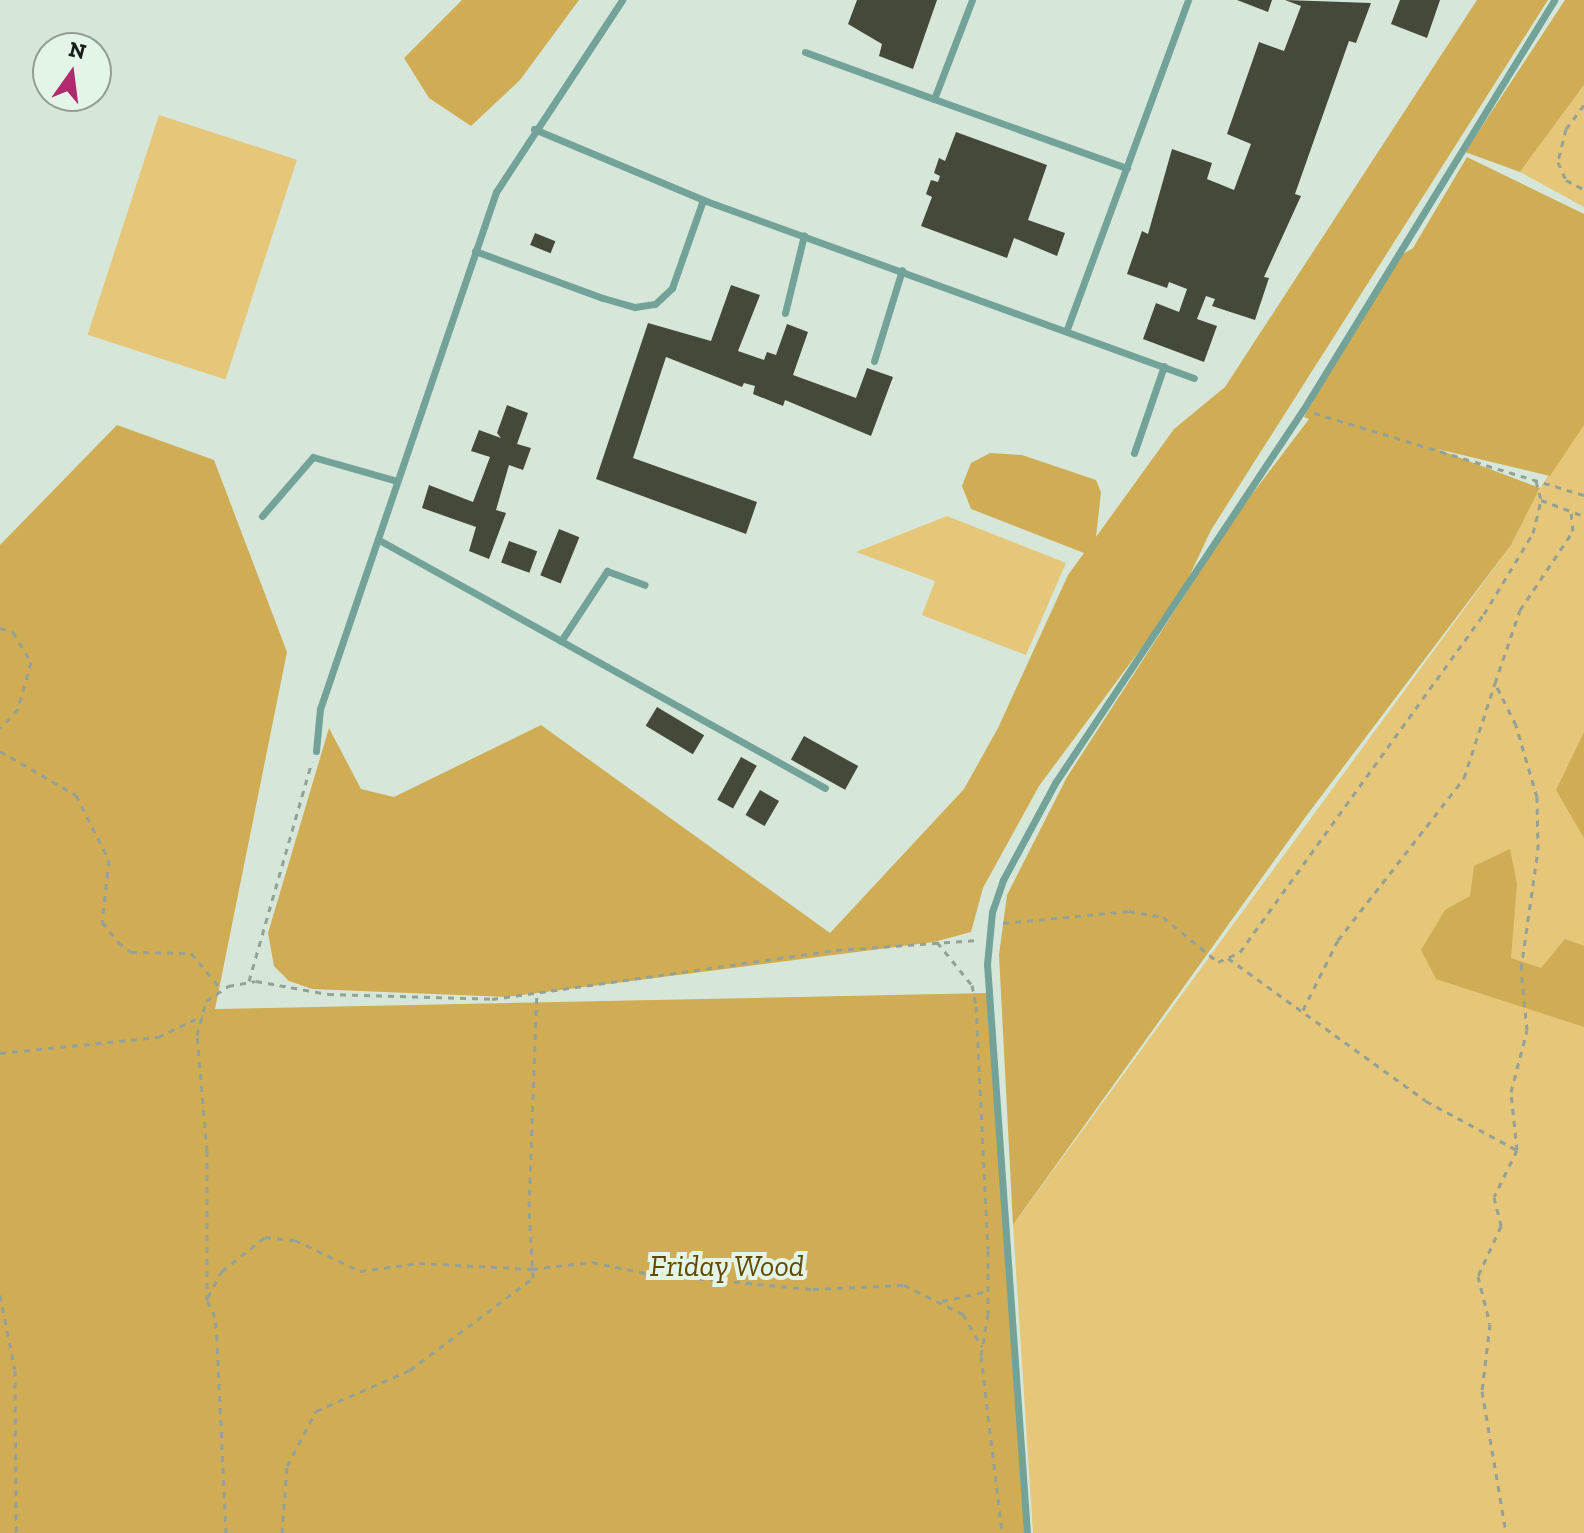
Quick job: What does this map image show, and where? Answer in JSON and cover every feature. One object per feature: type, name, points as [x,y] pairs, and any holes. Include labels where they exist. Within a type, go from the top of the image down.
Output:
[{"type":"lane","points":[[316,751],[320,709],[496,192],[534,129],[622,0]]},
{"type":"lane","points":[[934,99],[972,0]]},
{"type":"lane","points":[[1067,329],[1188,0]]},
{"type":"lane","points":[[1027,1533],[990,1014],[988,941],[1003,880],[1055,783],[1303,410],[1554,0]]},
{"type":"lane","points":[[805,52],[1127,168]]},
{"type":"lane","points":[[534,129],[703,200],[1067,329],[1194,378]]},
{"type":"lane","points":[[475,251],[603,298],[635,307],[655,304],[672,288],[703,200]]},
{"type":"lane","points":[[785,313],[804,235]]},
{"type":"lane","points":[[874,361],[902,270]]},
{"type":"lane","points":[[1134,453],[1164,366]]},
{"type":"lane","points":[[262,516],[313,457],[397,481]]},
{"type":"lane","points":[[379,540],[825,788]]},
{"type":"lane","points":[[561,641],[607,571],[645,585]]},
{"type":"path","points":[[1584,105],[1566,129],[1558,162],[1566,180],[1584,189]]},
{"type":"path","points":[[1303,410],[1583,493]]},
{"type":"path","points":[[1000,936],[1000,924],[1129,911],[1163,917],[1218,962],[1240,952],[1484,614],[1533,533],[1541,500],[1536,480]]},
{"type":"path","points":[[1541,500],[1584,516]]},
{"type":"path","points":[[1303,1010],[1338,940],[1464,778],[1520,610],[1573,531],[1571,510]]},
{"type":"path","points":[[0,628],[13,632],[31,662],[18,709],[0,728]]},
{"type":"path","points":[[1495,683],[1516,725],[1537,797],[1538,850],[1521,969],[1527,1030],[1511,1092],[1517,1150],[1494,1197],[1501,1226],[1478,1276],[1490,1324],[1482,1391],[1506,1533]]},
{"type":"path","points":[[0,751],[76,795],[109,860],[102,922],[118,942],[131,952],[191,953],[222,990]]},
{"type":"path","points":[[248,982],[316,751]]},
{"type":"path","points":[[226,1533],[217,1340],[215,1317],[207,1300],[207,1151],[197,1035],[206,1001],[222,990],[248,982],[370,997],[492,999],[937,942],[988,941]]},
{"type":"path","points":[[937,942],[972,985],[977,1016],[987,1167],[988,1291],[982,1347],[1002,1533]]},
{"type":"path","points":[[1228,958],[1426,1101],[1517,1150]]},
{"type":"path","points":[[282,1533],[287,1466],[316,1411],[410,1370],[533,1278],[529,1207],[537,991]]},
{"type":"path","points":[[977,1016],[990,1014]]},
{"type":"path","points":[[0,1053],[158,1037],[202,1016]]},
{"type":"path","points":[[207,1300],[222,1271],[265,1237],[295,1240],[360,1271],[419,1263],[532,1269],[592,1262],[650,1274],[813,1289],[904,1285],[942,1301],[963,1314],[982,1347]]},
{"type":"path","points":[[942,1301],[988,1291]]},
{"type":"path","points":[[0,1295],[15,1370],[16,1533]]},
{"type":"shaded area","points":[[1584,85],[1584,207],[1520,172]]},
{"type":"shaded area","points":[[159,115],[297,160],[226,380],[88,335]]},
{"type":"shaded area","points":[[1584,422],[1584,1533],[1033,1533],[1013,1225],[1511,545],[1540,488]]},
{"type":"shaded area","points":[[947,516],[1066,563],[1026,655],[922,615],[935,581],[856,552]]},
{"type":"green space","points":[[462,0],[579,0],[520,80],[471,126],[429,98],[404,58]]},
{"type":"green space","points":[[1477,0],[1548,0],[1211,530],[1180,596],[1039,786],[983,888],[971,932],[934,942],[507,997],[312,989],[289,981],[274,966],[268,933],[329,728],[361,789],[394,797],[541,725],[830,933],[964,789],[998,728],[1068,575],[1084,553],[971,509],[962,486],[971,463],[990,453],[1022,455],[1096,480],[1101,492],[1096,537],[1174,429],[1225,387]]},
{"type":"green space","points":[[1565,0],[1584,0],[1584,85],[1520,172],[1465,152]]},
{"type":"green space","points":[[1467,157],[1584,214],[1584,425],[1550,476],[1437,449],[1540,488],[1511,545],[1307,815],[1013,1225],[999,955],[1007,895],[1067,777],[1240,510],[1309,419],[1304,417],[1395,259],[1413,248]]},
{"type":"green space","name":"Friday Wood","points":[[117,425],[214,460],[287,652],[215,1009],[988,993],[1027,1533],[0,1533],[0,545]]},
{"type":"green space","points":[[1584,732],[1584,838],[1556,790]]},
{"type":"green space","points":[[1510,849],[1517,884],[1511,958],[1541,968],[1565,939],[1584,946],[1584,1027],[1436,979],[1421,950],[1445,910],[1470,896],[1474,866]]},
{"type":"building","points":[[857,0],[937,0],[913,69],[879,56],[882,44],[848,24]]},
{"type":"building","points":[[1237,0],[1272,0],[1268,12]]},
{"type":"building","points":[[1285,0],[1371,3],[1356,43],[1349,41],[1295,194],[1301,196],[1264,277],[1269,278],[1255,320],[1212,306],[1215,299],[1206,296],[1197,319],[1217,326],[1204,362],[1143,339],[1156,303],[1179,312],[1187,289],[1169,282],[1167,288],[1127,274],[1142,231],[1148,234],[1172,149],[1212,163],[1207,179],[1234,190],[1251,144],[1227,134],[1259,42],[1284,51],[1301,6]]},
{"type":"building","points":[[1400,0],[1440,0],[1427,38],[1391,24]]},
{"type":"building","points":[[956,132],[1047,165],[1028,220],[1065,233],[1057,256],[1014,238],[1007,258],[921,226],[932,197],[926,194],[931,180],[938,182],[940,176],[934,173],[939,158],[945,161]]},
{"type":"building","points":[[535,233],[555,241],[551,253],[530,245]]},
{"type":"building","points":[[731,285],[760,295],[738,351],[764,360],[767,352],[776,355],[787,324],[808,332],[793,375],[856,398],[867,368],[893,377],[871,436],[785,400],[783,406],[753,394],[755,386],[744,383],[742,387],[666,357],[633,458],[757,502],[746,534],[596,479],[648,323],[711,341]]},
{"type":"building","points":[[507,405],[528,413],[517,444],[531,448],[523,470],[509,465],[496,510],[506,513],[489,559],[469,551],[476,527],[422,508],[429,485],[473,502],[490,457],[471,451],[479,430],[501,438],[497,433]]},
{"type":"building","points":[[559,529],[579,537],[561,584],[540,575]]},
{"type":"building","points":[[509,541],[537,551],[529,573],[501,563]]},
{"type":"building","points":[[657,707],[704,735],[693,754],[646,726]]},
{"type":"building","points":[[804,736],[858,766],[845,790],[791,760]]},
{"type":"building","points":[[741,757],[757,766],[733,809],[717,800]]},
{"type":"building","points":[[760,790],[779,801],[765,826],[746,815]]}]
